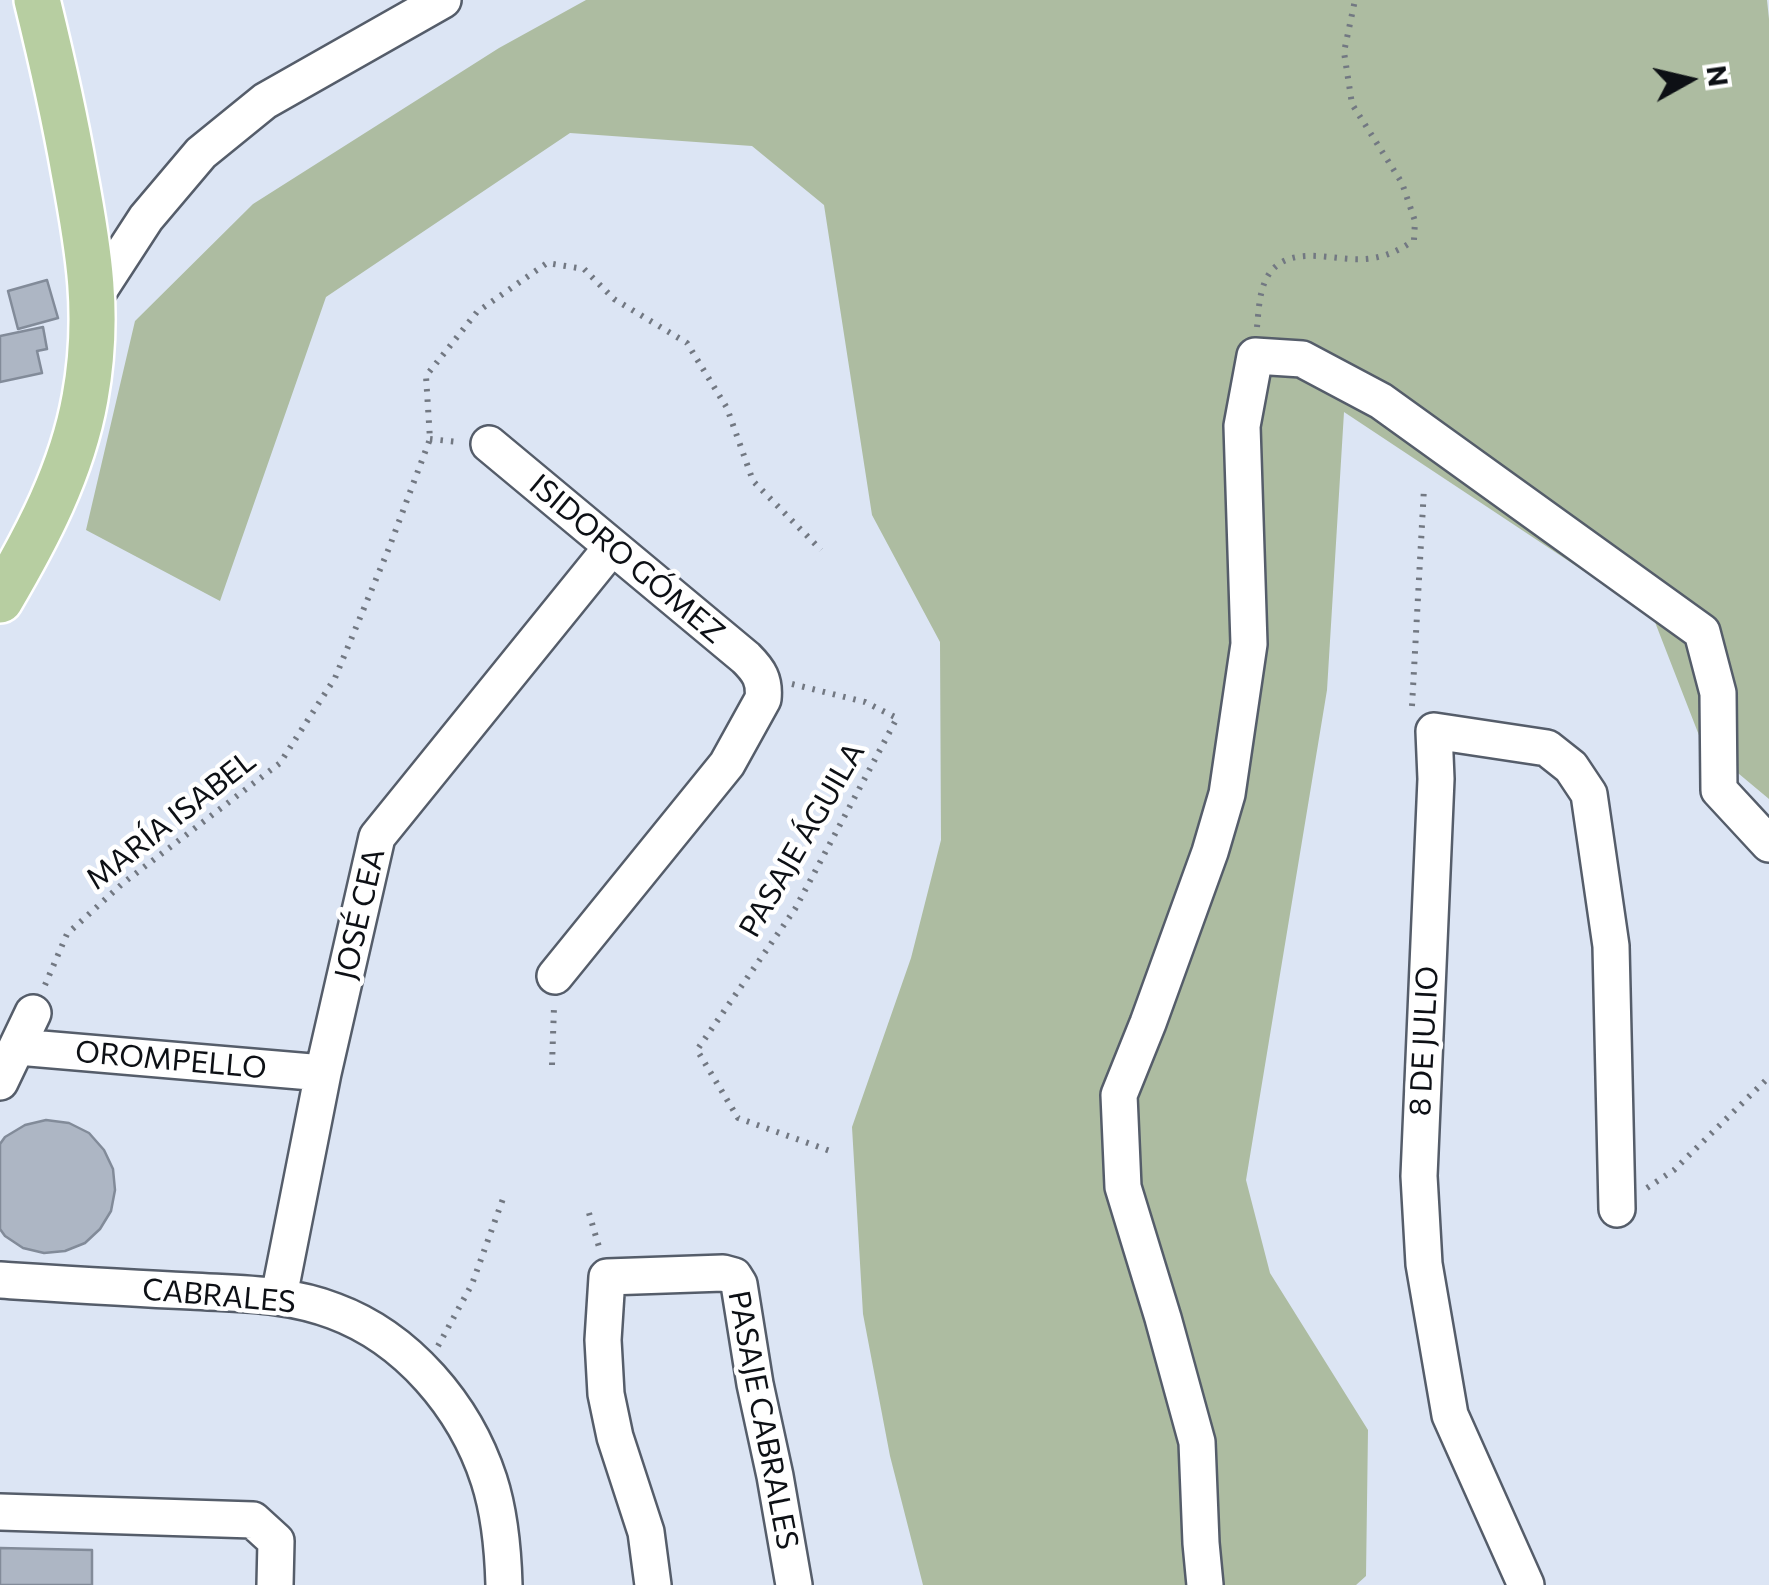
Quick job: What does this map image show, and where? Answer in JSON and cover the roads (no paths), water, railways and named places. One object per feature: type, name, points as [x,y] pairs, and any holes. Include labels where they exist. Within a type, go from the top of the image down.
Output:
[{"type":"main road","points":[[0,600],[38,535],[67,466],[85,399],[92,342],[94,298],[86,237],[60,92],[37,0]]},
{"type":"street","points":[[94,298],[146,218],[201,153],[266,100],[443,0]]},
{"type":"street","points":[[1206,1585],[1200,1543],[1197,1442],[1164,1318],[1123,1188],[1118,1095],[1148,1024],[1227,794],[1249,644],[1242,426],[1255,356],[1302,359],[1381,400],[1702,632],[1718,693],[1719,790],[1769,844]]},
{"type":"street","name":"ISIDORO GÓMEZ","points":[[489,444],[746,658],[762,676],[764,687],[763,699],[727,764],[555,976]]},
{"type":"street","name":"JOSÉ CEA","points":[[280,1296],[376,837],[611,548]]},
{"type":"street","name":"8 DE JULIO","points":[[1526,1585],[1450,1414],[1424,1264],[1419,1176],[1436,779],[1434,732],[1546,748],[1571,768],[1589,794],[1611,946],[1617,1208]]},
{"type":"street","points":[[0,1082],[33,1013]]},
{"type":"street","name":"OROMPELLO","points":[[18,1047],[324,1073]]},
{"type":"street","name":"PASAJE CABRALES","points":[[653,1585],[646,1532],[614,1437],[606,1394],[602,1340],[607,1277],[723,1273],[734,1276],[739,1284],[794,1585]]},
{"type":"street","name":"CABRALES","points":[[0,1280],[280,1296],[334,1310],[372,1330],[422,1367],[466,1427],[488,1479],[502,1540],[504,1585]]},
{"type":"street","points":[[0,1512],[253,1520],[276,1541],[275,1585]]}]
